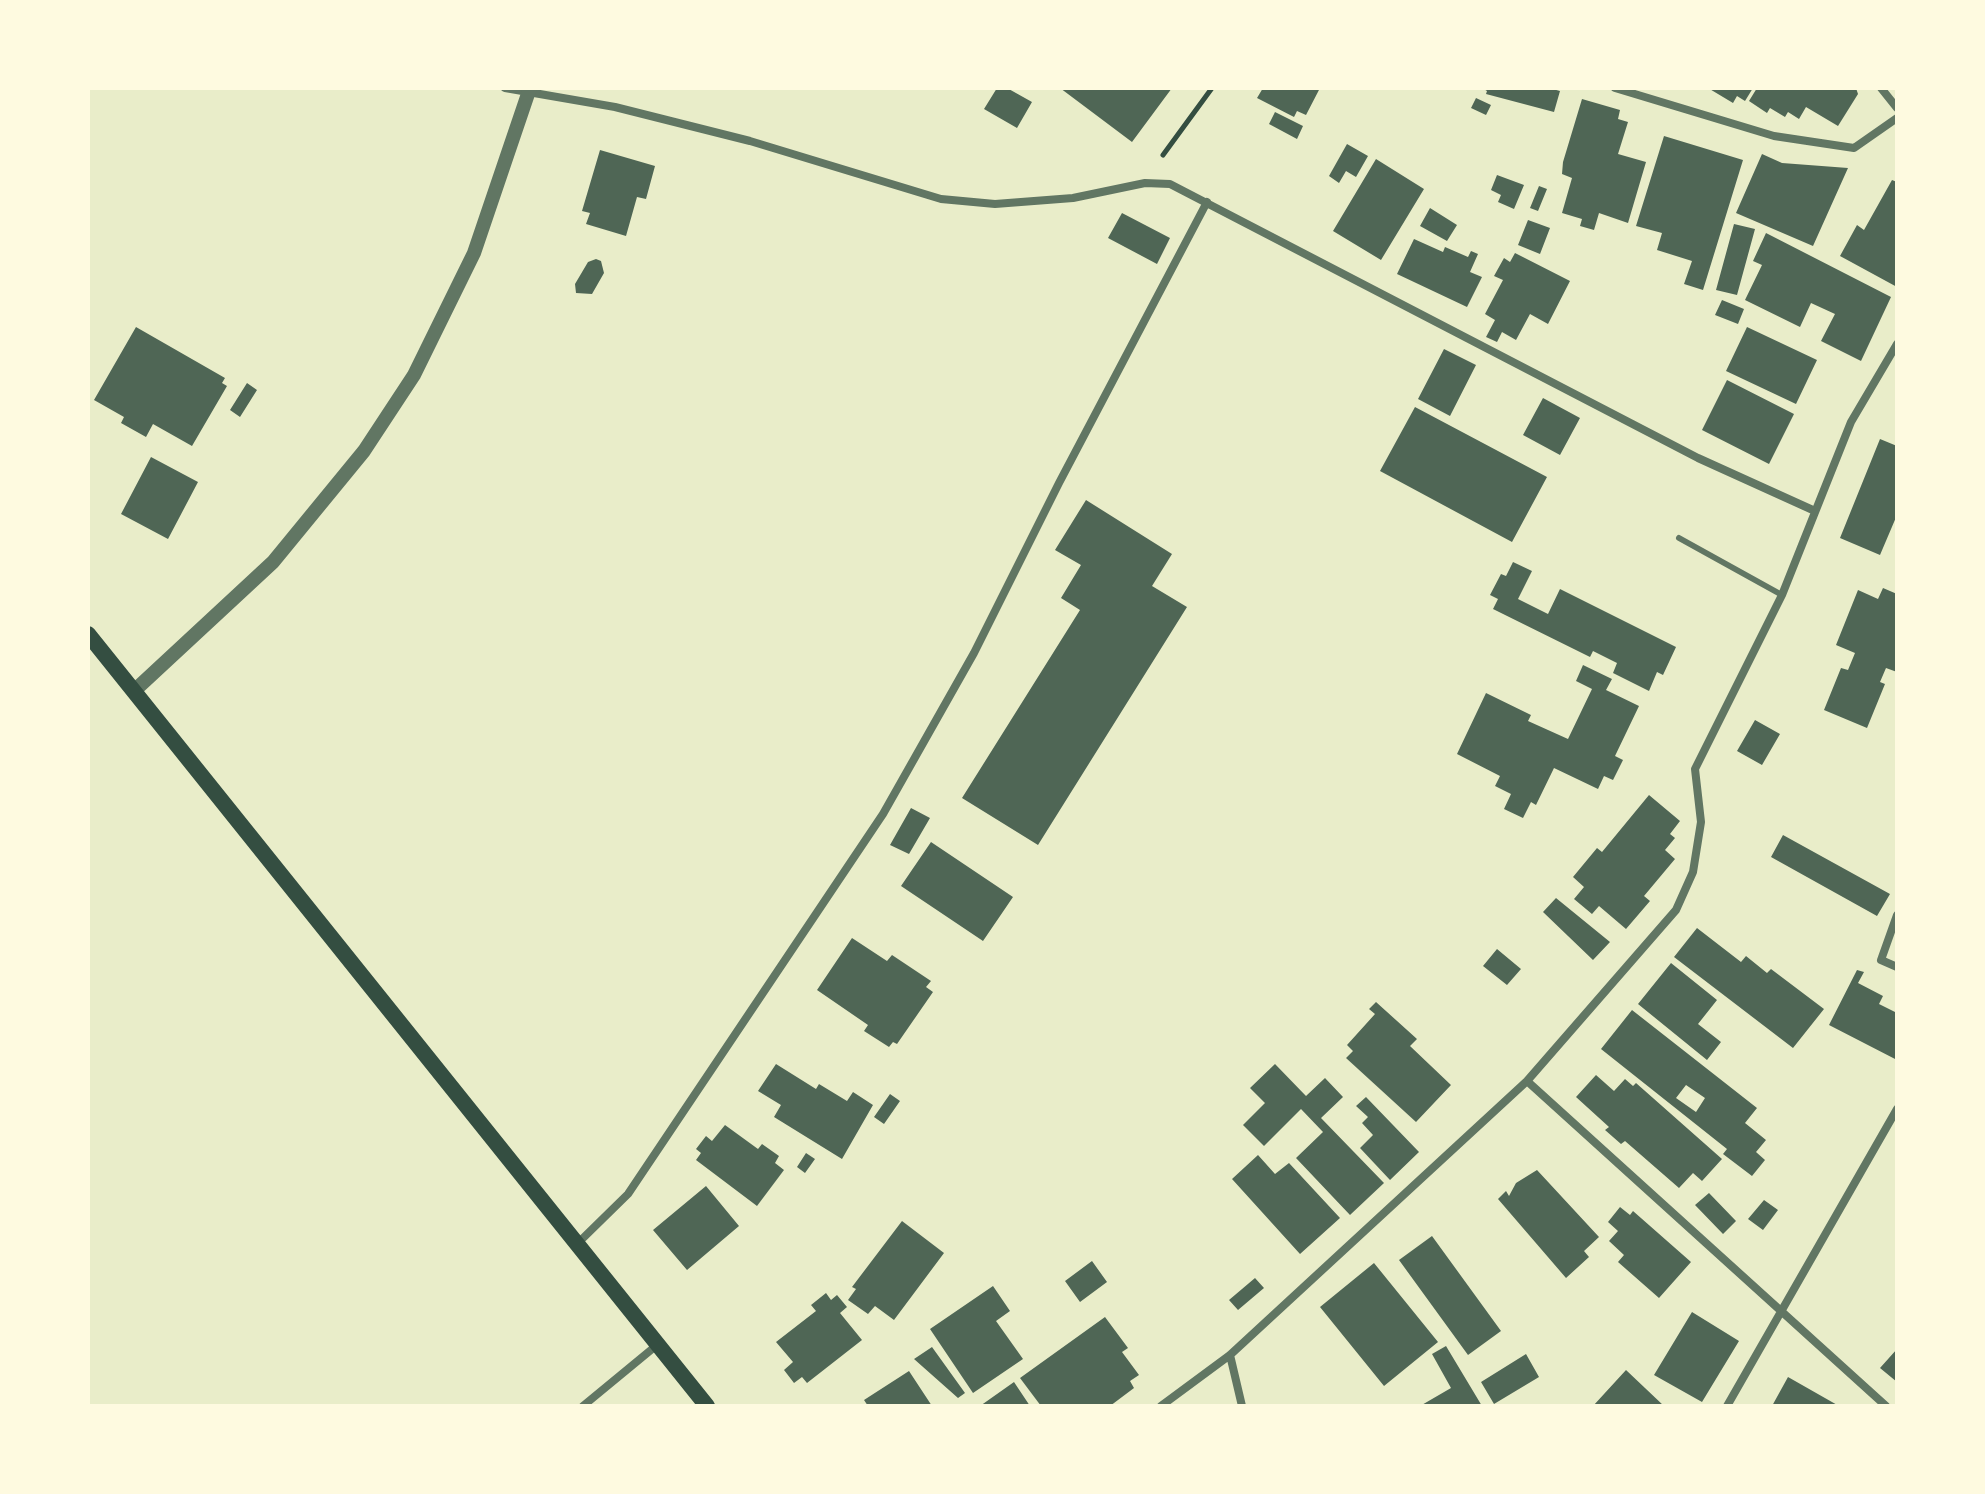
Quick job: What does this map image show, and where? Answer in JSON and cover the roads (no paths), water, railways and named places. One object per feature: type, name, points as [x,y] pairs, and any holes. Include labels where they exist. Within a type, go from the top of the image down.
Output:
[{"type":"main road","points":[[88,634],[707,1406]]},
{"type":"street","points":[[505,88],[615,107],[750,141],[941,199],[995,204],[1057,199],[1145,183],[1170,184],[1671,444],[1815,511]]},
{"type":"street","points":[[1615,88],[1774,136],[1854,148],[1897,118]]},
{"type":"street","points":[[1881,88],[1897,108]]},
{"type":"street","points":[[134,691],[273,562],[372,439],[414,375],[474,253],[529,90]]},
{"type":"street","points":[[577,1244],[628,1194],[883,814],[974,653],[1059,483],[1207,202]]},
{"type":"street","points":[[1161,1406],[1230,1355],[1527,1081],[1676,910],[1693,872],[1701,822],[1695,769],[1782,595],[1851,422],[1897,344]]},
{"type":"street","points":[[1897,915],[1881,960],[1897,967]]},
{"type":"street","points":[[1527,1081],[1886,1406]]},
{"type":"street","points":[[1727,1406],[1897,1109]]},
{"type":"street","points":[[583,1406],[658,1344]]},
{"type":"street","points":[[1230,1355],[1242,1406]]},
{"type":"lane","points":[[1679,538],[1782,595]]}]
